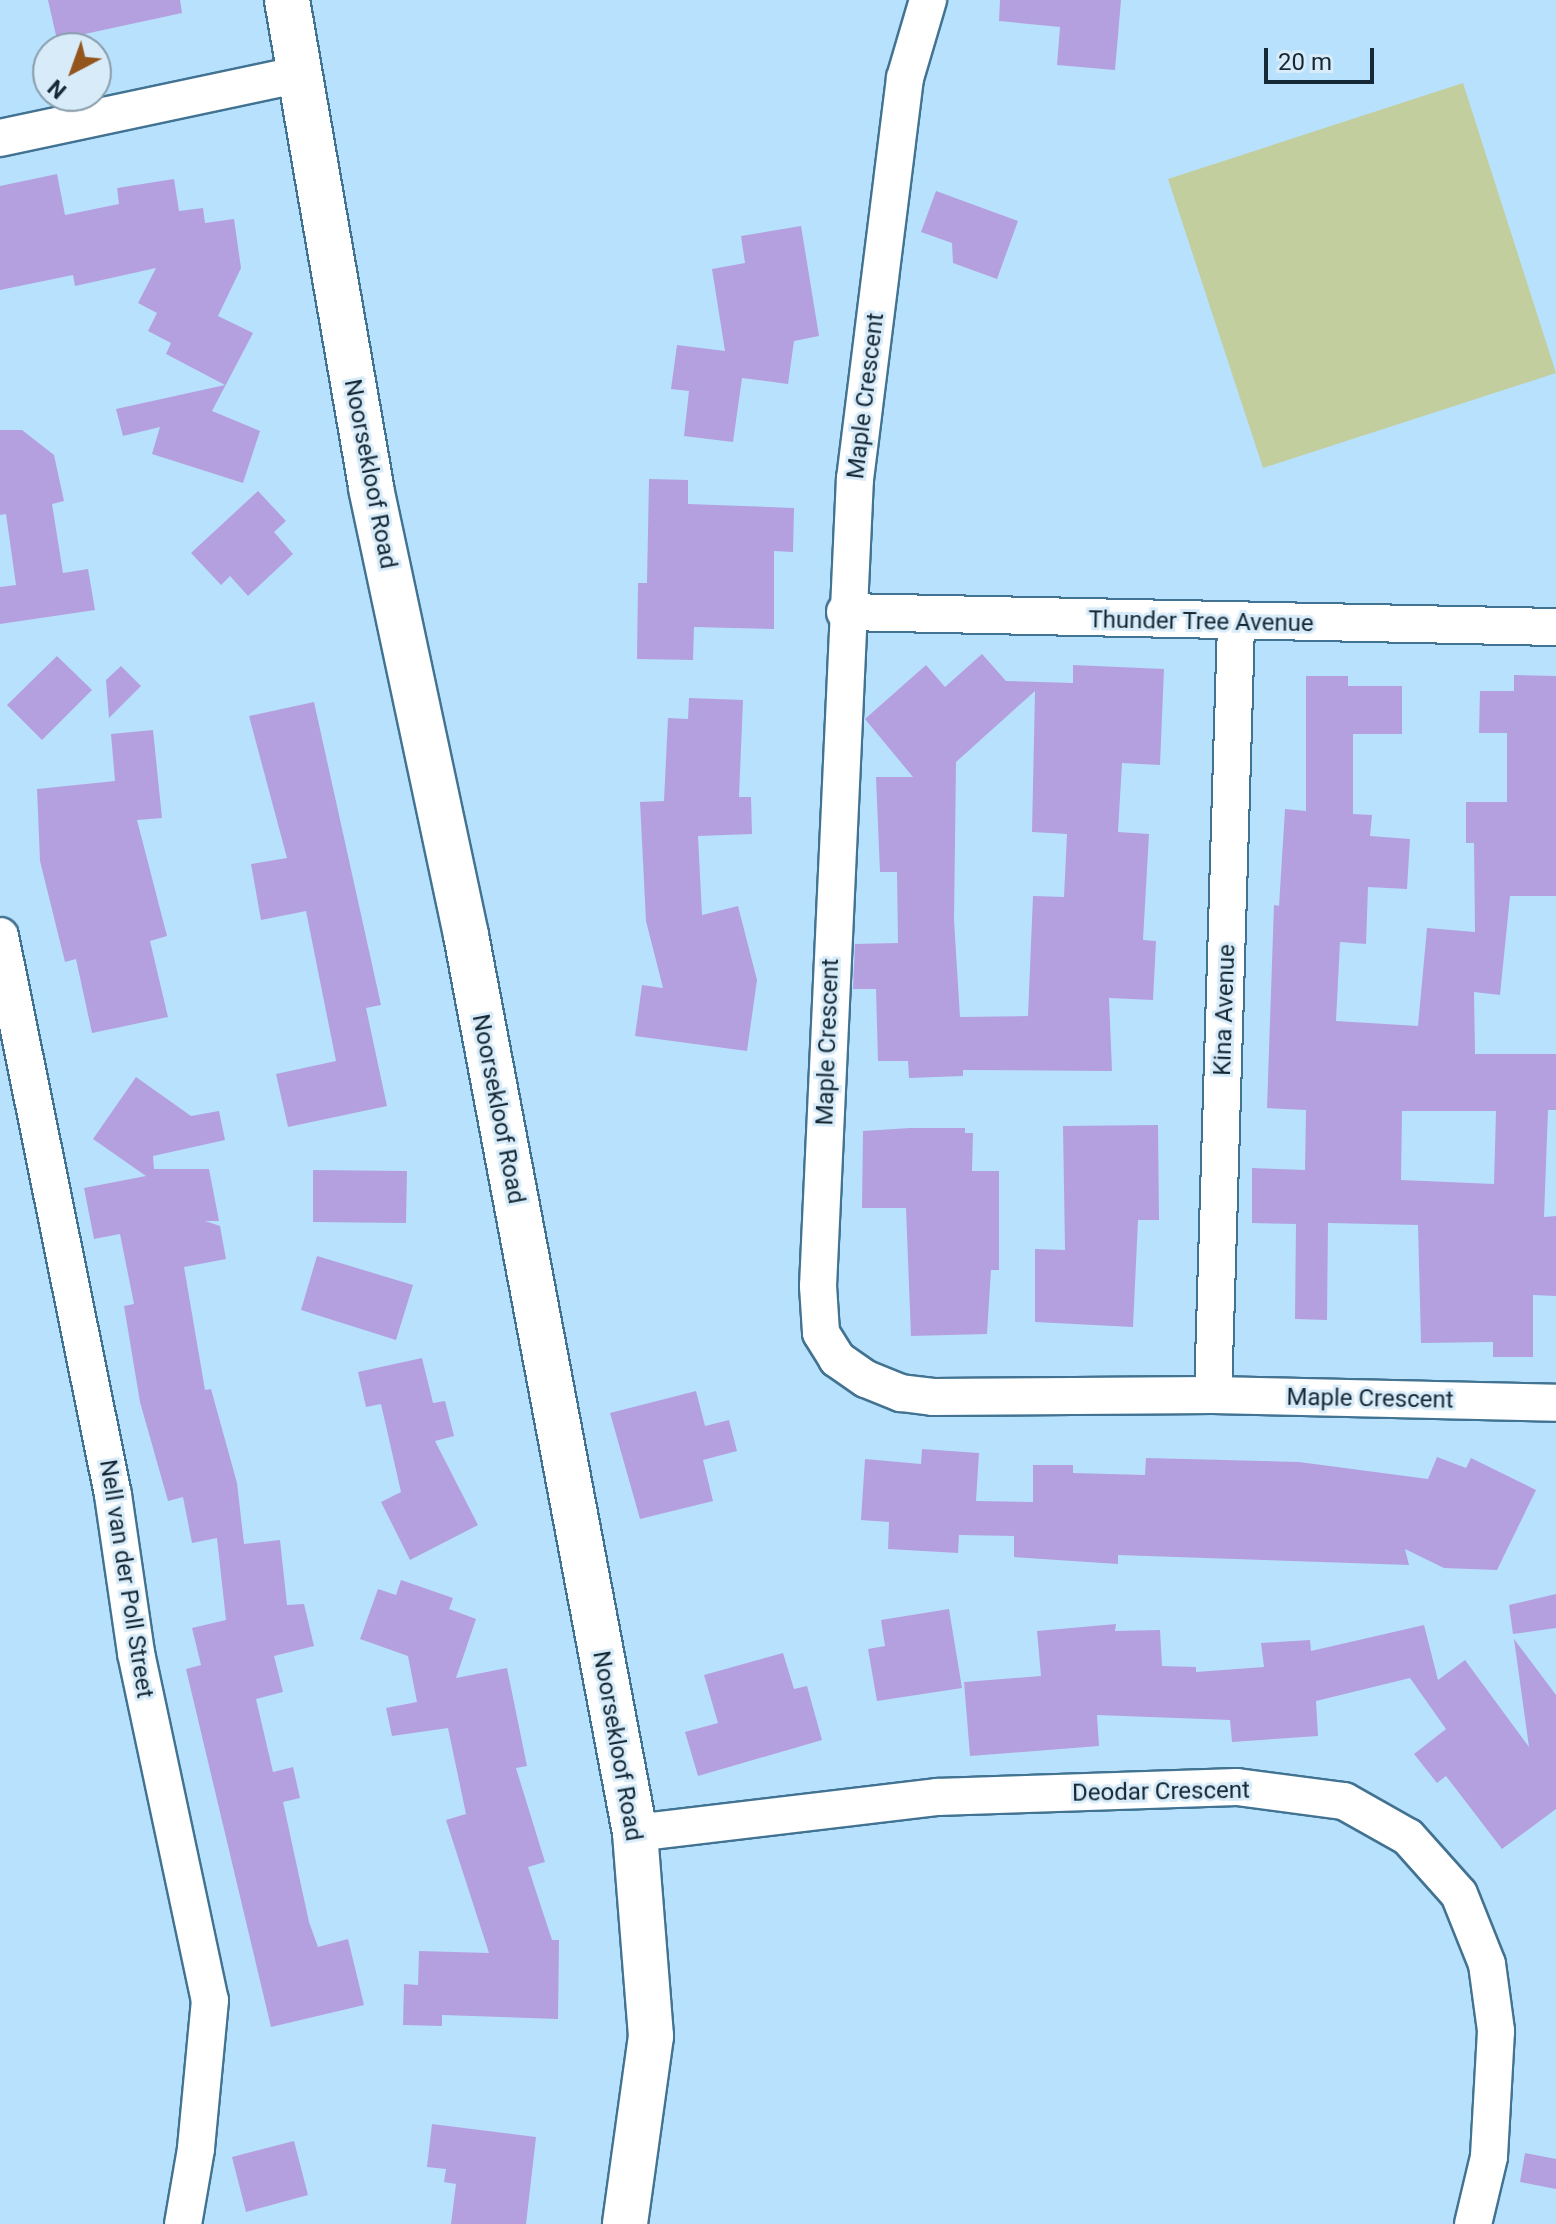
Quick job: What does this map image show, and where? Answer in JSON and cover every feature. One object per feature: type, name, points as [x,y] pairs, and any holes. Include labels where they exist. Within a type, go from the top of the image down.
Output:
[{"type":"street","name":"Noorsekloof Road","points":[[287,0],[371,488],[466,935],[635,1833],[651,2036],[625,2224]]},
{"type":"street","name":"Maple Crescent","points":[[928,0],[905,78],[855,478],[845,612],[818,1286],[821,1333],[837,1359],[866,1379],[901,1393],[933,1397],[1213,1395],[1556,1403]]},
{"type":"street","points":[[0,138],[302,74]]},
{"type":"street","name":"Thunder Tree Avenue","points":[[845,612],[1236,624],[1556,627]]},
{"type":"street","name":"Kina Avenue","points":[[1213,1395],[1236,624]]},
{"type":"street","name":"Nell van der Poll Street","points":[[0,936],[113,1495],[136,1653],[210,2000],[196,2149],[183,2224]]},
{"type":"street","name":"Deodar Crescent","points":[[635,1833],[937,1797],[1237,1787],[1344,1801],[1408,1837],[1449,1882],[1459,1894],[1487,1964],[1496,2031],[1489,2157],[1473,2224]]},
{"type":"green space","points":[[1463,83],[1556,373],[1263,468],[1168,179]]},
{"type":"building","points":[[48,0],[180,0],[182,13],[94,32],[55,32]]},
{"type":"building","points":[[1000,0],[1121,0],[1115,70],[1057,65],[1060,27],[999,21]]},
{"type":"building","points":[[57,174],[65,215],[119,204],[117,188],[174,179],[179,211],[203,208],[205,223],[234,219],[241,268],[218,316],[253,333],[212,411],[260,431],[243,483],[152,454],[160,427],[123,436],[116,409],[225,385],[166,354],[171,343],[148,331],[157,313],[138,303],[156,268],[75,286],[73,275],[0,290],[0,186]]},
{"type":"building","points":[[936,191],[1018,221],[997,279],[953,263],[952,243],[921,232]]},
{"type":"building","points":[[801,226],[819,336],[794,341],[788,384],[742,378],[733,442],[684,436],[689,391],[671,389],[677,345],[725,351],[712,269],[745,263],[741,236]]},
{"type":"building","points":[[0,430],[22,430],[54,455],[64,501],[52,504],[63,573],[88,569],[95,610],[0,624],[0,587],[16,585],[6,514],[0,515]]},
{"type":"building","points":[[649,479],[688,480],[688,504],[794,508],[793,552],[774,551],[774,629],[694,627],[693,660],[637,659],[638,583],[647,583]]},
{"type":"building","points":[[258,491],[286,521],[274,532],[293,554],[248,596],[230,576],[221,585],[191,553]]},
{"type":"building","points":[[982,654],[1006,681],[1073,683],[1073,665],[1164,669],[1160,765],[1122,763],[1118,832],[1149,834],[1143,940],[1156,941],[1153,1000],[1109,998],[1112,1071],[963,1070],[963,1076],[909,1078],[908,1061],[878,1061],[876,989],[853,989],[855,944],[898,943],[897,872],[880,872],[876,777],[913,777],[865,719],[926,665],[945,687]],"holes":[[[1035,691],[1032,832],[1067,834],[1064,897],[1033,896],[1028,1016],[960,1017],[954,920],[956,762]]]},
{"type":"building","points":[[57,656],[92,690],[42,740],[7,705]]},
{"type":"building","points":[[121,666],[141,686],[109,718],[106,680]]},
{"type":"building","points":[[1514,675],[1556,676],[1556,896],[1510,896],[1500,995],[1474,992],[1475,1054],[1556,1054],[1556,1110],[1548,1110],[1544,1217],[1556,1216],[1556,1296],[1533,1295],[1533,1357],[1493,1357],[1493,1342],[1421,1343],[1418,1225],[1328,1223],[1327,1320],[1295,1319],[1296,1224],[1252,1223],[1252,1168],[1305,1170],[1306,1110],[1267,1108],[1274,905],[1279,906],[1285,809],[1306,811],[1306,676],[1348,676],[1348,686],[1402,686],[1402,734],[1353,734],[1353,814],[1372,815],[1370,836],[1410,839],[1407,889],[1368,887],[1366,944],[1340,942],[1336,1021],[1418,1026],[1427,928],[1475,932],[1474,843],[1466,843],[1466,802],[1507,802],[1507,733],[1479,733],[1480,691],[1514,691]],"holes":[[[1402,1111],[1496,1111],[1494,1184],[1401,1180]]]},
{"type":"building","points":[[689,698],[743,700],[739,797],[751,797],[752,834],[698,836],[702,915],[738,906],[757,980],[747,1051],[635,1036],[642,985],[663,988],[646,921],[640,802],[664,801],[668,718],[688,719]]},
{"type":"building","points":[[314,702],[381,1005],[366,1008],[387,1106],[288,1127],[276,1074],[336,1061],[306,911],[261,920],[251,864],[287,858],[249,716]]},
{"type":"building","points":[[153,730],[162,818],[137,820],[167,936],[150,941],[168,1017],[92,1033],[76,959],[65,962],[40,861],[37,789],[115,781],[111,734]]},
{"type":"building","points":[[136,1077],[191,1116],[219,1111],[225,1140],[153,1156],[154,1169],[209,1169],[219,1221],[205,1221],[220,1226],[226,1259],[184,1267],[205,1390],[211,1389],[237,1483],[244,1544],[280,1540],[287,1605],[304,1604],[314,1646],[274,1656],[283,1692],[256,1699],[273,1772],[293,1767],[300,1798],[283,1802],[309,1922],[318,1947],[348,1939],[364,2005],[271,2027],[186,1669],[201,1665],[192,1628],[226,1620],[217,1538],[192,1543],[183,1497],[168,1501],[140,1402],[124,1306],[134,1304],[120,1234],[94,1239],[84,1188],[146,1176],[93,1139]]},
{"type":"building","points":[[1158,1125],[1159,1220],[1138,1220],[1133,1327],[1035,1322],[1035,1249],[1065,1250],[1063,1126]]},
{"type":"building","points":[[965,1128],[965,1133],[973,1133],[972,1171],[999,1171],[999,1270],[991,1270],[987,1334],[911,1336],[906,1208],[862,1208],[863,1131]]},
{"type":"building","points":[[313,1170],[407,1171],[406,1223],[313,1222]]},
{"type":"building","points":[[317,1256],[413,1285],[396,1340],[301,1310]]},
{"type":"building","points":[[422,1358],[433,1403],[445,1401],[454,1436],[435,1441],[478,1525],[410,1560],[381,1502],[401,1492],[381,1404],[366,1407],[358,1372]]},
{"type":"building","points":[[696,1391],[705,1426],[729,1420],[737,1451],[703,1460],[713,1501],[640,1519],[610,1413]]},
{"type":"building","points":[[922,1449],[979,1453],[976,1501],[1033,1502],[1033,1465],[1073,1465],[1073,1473],[1145,1475],[1146,1458],[1299,1462],[1428,1479],[1437,1457],[1466,1468],[1471,1458],[1536,1490],[1497,1570],[1444,1568],[1405,1549],[1409,1565],[1118,1555],[1118,1564],[1014,1557],[1014,1536],[959,1535],[958,1553],[888,1549],[889,1522],[861,1520],[865,1459],[921,1464]]},
{"type":"building","points":[[401,1580],[453,1598],[449,1609],[476,1619],[456,1678],[507,1668],[527,1766],[516,1768],[545,1862],[528,1867],[552,1940],[559,1940],[558,2019],[442,2015],[442,2026],[403,2025],[404,1984],[418,1985],[419,1951],[489,1953],[446,1820],[466,1814],[448,1728],[392,1736],[386,1708],[417,1702],[408,1656],[360,1639],[378,1589],[396,1595]]},
{"type":"building","points":[[1556,1594],[1556,1628],[1513,1634],[1509,1605]]},
{"type":"building","points":[[949,1609],[962,1688],[877,1701],[868,1649],[885,1646],[881,1620]]},
{"type":"building","points":[[1116,1624],[1115,1631],[1160,1630],[1162,1666],[1196,1667],[1196,1672],[1264,1667],[1261,1643],[1310,1640],[1311,1651],[1424,1625],[1438,1680],[1465,1660],[1529,1747],[1514,1639],[1556,1695],[1556,1809],[1502,1849],[1446,1776],[1437,1783],[1414,1754],[1446,1729],[1410,1678],[1316,1701],[1318,1736],[1232,1742],[1230,1720],[1097,1715],[1099,1746],[970,1756],[964,1682],[1041,1676],[1037,1631]]},
{"type":"building","points":[[783,1653],[794,1689],[807,1686],[822,1740],[698,1776],[685,1732],[718,1723],[704,1675]]},
{"type":"building","points":[[432,2124],[536,2137],[526,2224],[451,2224],[456,2184],[444,2182],[446,2169],[427,2167]]},
{"type":"building","points":[[294,2141],[308,2195],[246,2212],[232,2157]]},
{"type":"building","points":[[1525,2153],[1556,2159],[1556,2189],[1520,2182]]}]
